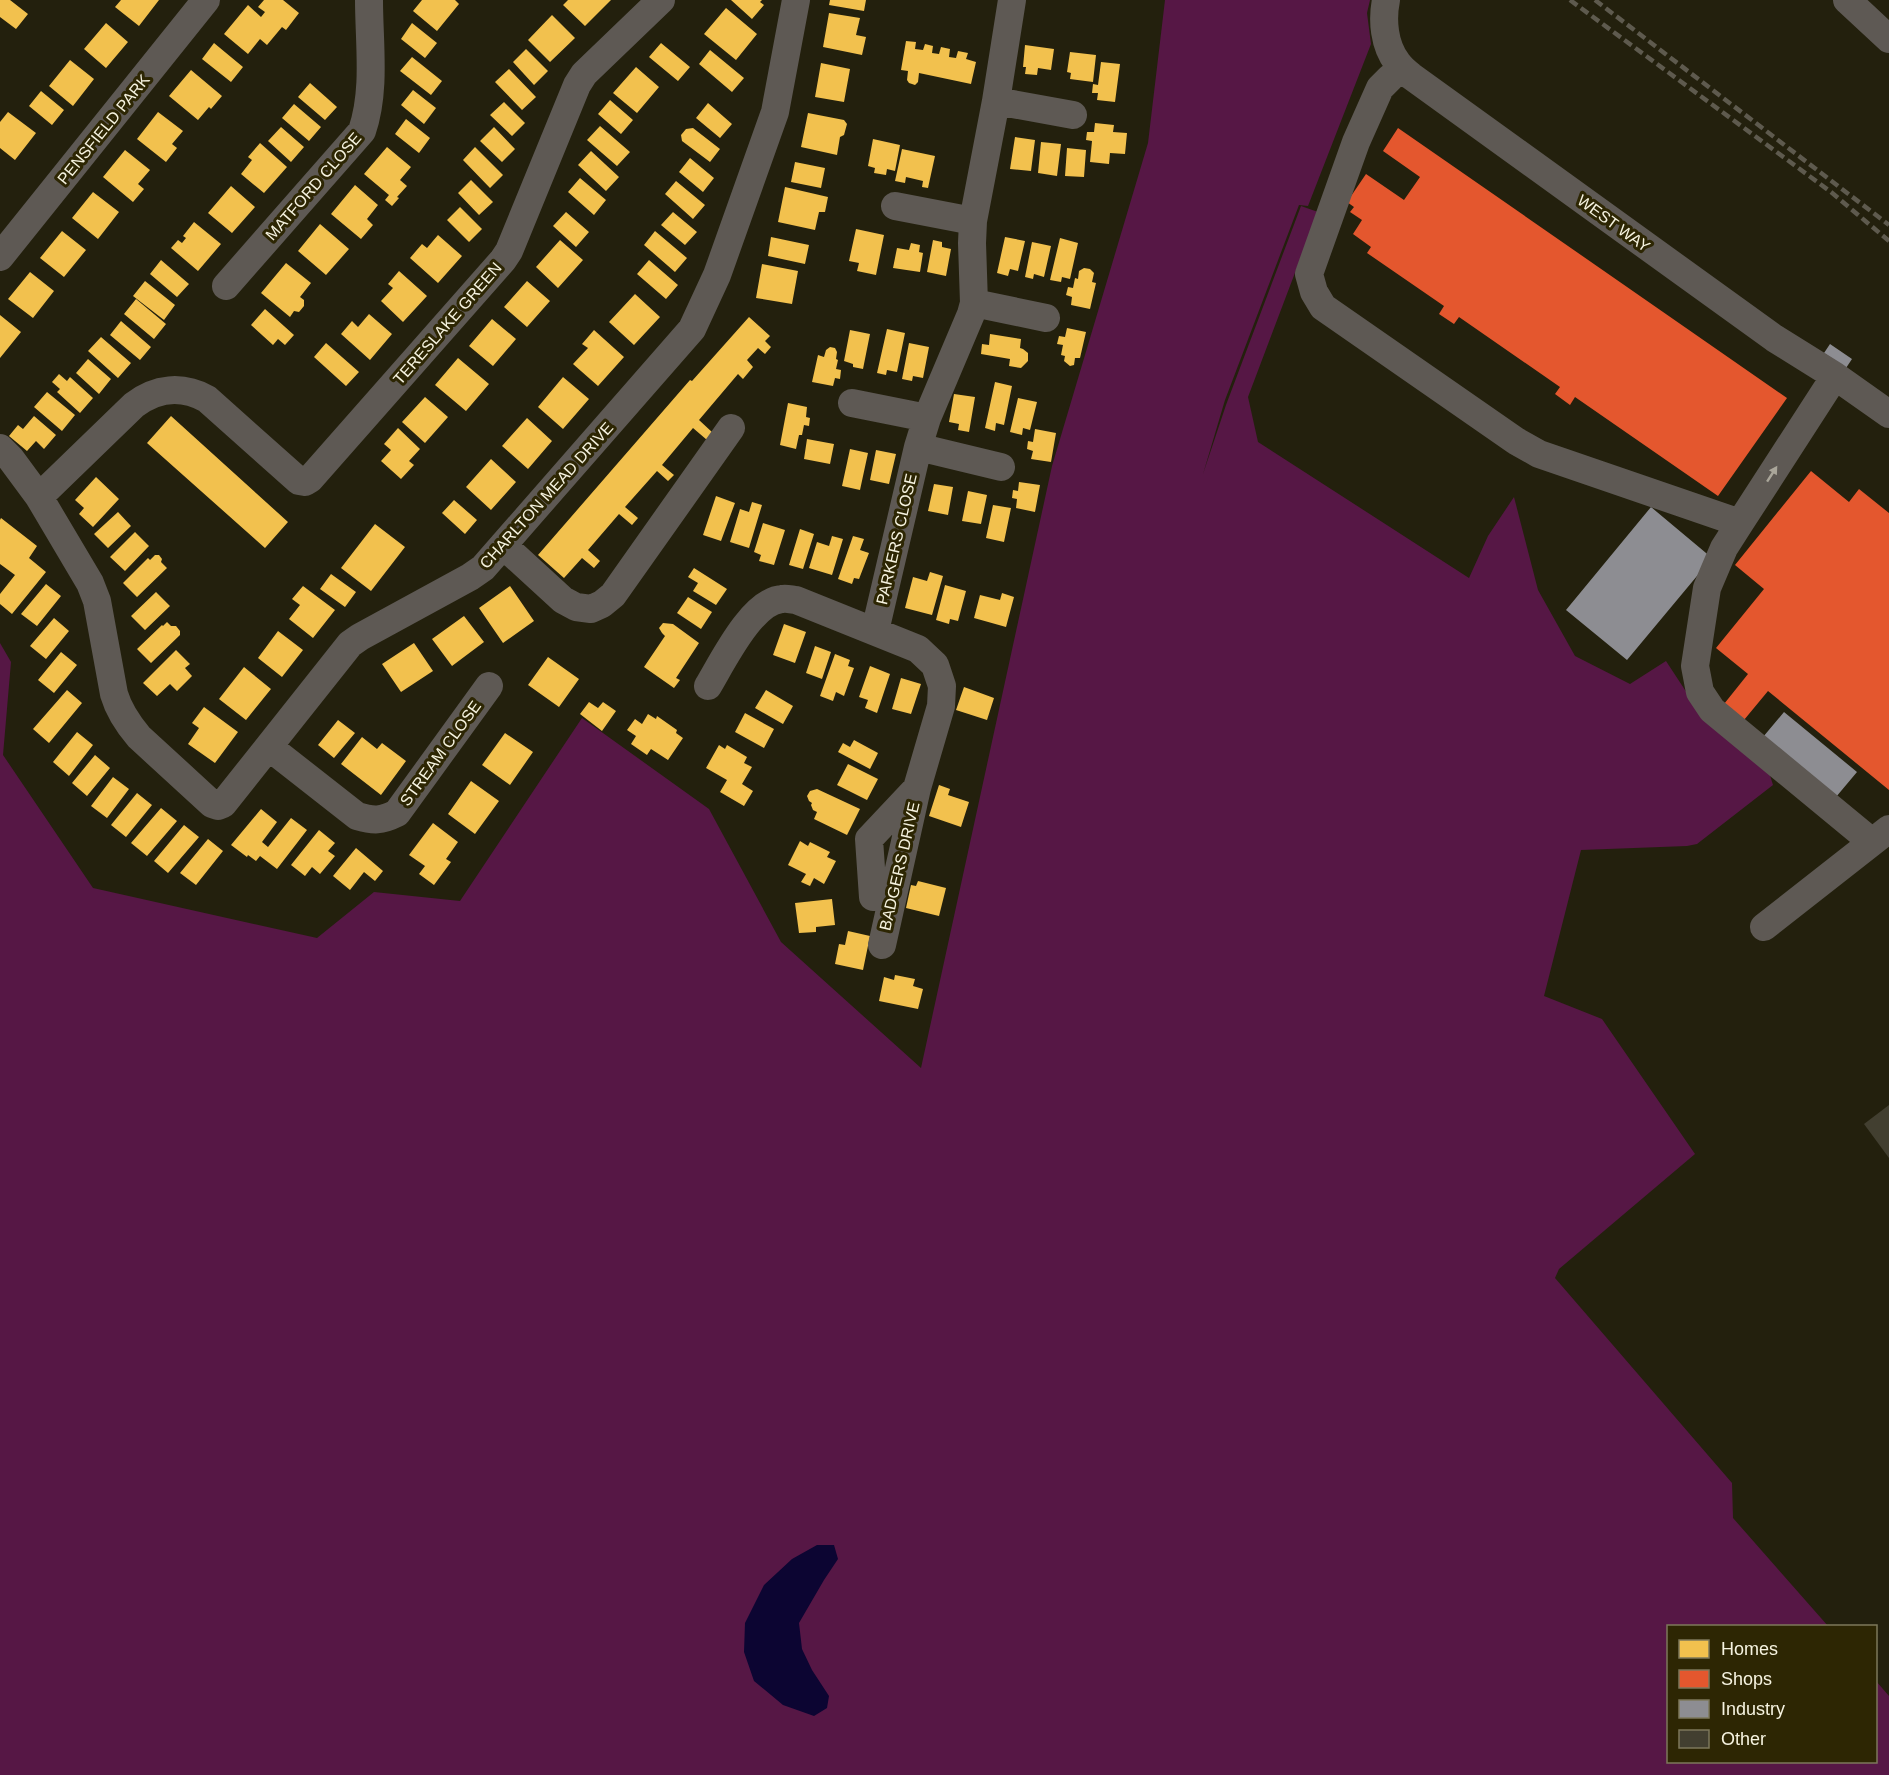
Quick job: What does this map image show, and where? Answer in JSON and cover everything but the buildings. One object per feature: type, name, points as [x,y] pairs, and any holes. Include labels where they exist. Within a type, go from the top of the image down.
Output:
[{"type":"street","name":"PENSFIELD PARK","points":[[0,257],[206,0]]},
{"type":"street","name":"MATFORD CLOSE","points":[[226,286],[362,131],[368,114],[370,93],[369,0]]},
{"type":"street","name":"TERESLAKE GREEN","points":[[39,497],[134,405],[145,397],[163,390],[196,393],[207,399],[299,481],[305,482],[310,479],[503,260],[509,251],[577,85],[584,74],[661,0]]},
{"type":"street","name":"CHARLTON MEAD DRIVE","points":[[0,448],[39,497],[90,583],[97,601],[114,694],[123,716],[139,737],[212,804],[218,806],[223,804],[350,644],[483,568],[692,329],[717,275],[775,112],[795,0]]},
{"type":"street","points":[[1012,0],[973,221],[974,303],[1034,320]]},
{"type":"street","name":"WEST WAY","points":[[1386,0],[1384,28],[1389,46],[1397,62],[1411,76],[1774,338],[1835,376],[1889,414]]},
{"type":"street","points":[[1847,0],[1889,39]]},
{"type":"street","points":[[1390,78],[1380,88],[1356,142],[1309,274],[1314,292],[1323,307],[1516,441],[1539,454],[1740,523]]},
{"type":"street","points":[[996,101],[1060,104]]},
{"type":"street","points":[[908,216],[973,221]]},
{"type":"street","name":"PARKERS CLOSE","points":[[874,632],[918,447],[927,418],[974,303]]},
{"type":"street","points":[[1764,927],[1881,836],[1712,710],[1700,692],[1695,666],[1707,588],[1724,548],[1835,376]]},
{"type":"street","points":[[852,403],[927,418]]},
{"type":"street","points":[[503,545],[563,600],[576,608],[591,609],[602,604],[613,595],[730,428]]},
{"type":"street","points":[[918,447],[1000,467]]},
{"type":"street","points":[[708,686],[749,620],[763,607],[781,599],[796,600],[918,649],[935,665],[942,686],[941,706],[918,788],[869,839],[873,897]]},
{"type":"street","name":"STREAM CLOSE","points":[[269,747],[357,816],[383,820],[397,813],[489,686]]},
{"type":"street","name":"BADGERS DRIVE","points":[[882,945],[918,788]]},
{"type":"shaded area","points":[[1165,0],[1370,0],[1367,13],[1371,44],[1308,206],[1299,205],[1225,400],[1203,474],[1226,405],[1301,206],[1318,212],[1248,397],[1258,442],[1469,578],[1488,536],[1514,497],[1538,590],[1575,656],[1630,684],[1666,661],[1707,719],[1768,769],[1773,785],[1697,844],[1581,850],[1544,996],[1602,1019],[1695,1154],[1559,1269],[1555,1278],[1732,1483],[1733,1518],[1827,1625],[1667,1625],[1667,1763],[1877,1763],[1877,1682],[1889,1696],[1889,1775],[0,1775],[0,643],[11,662],[3,755],[93,888],[317,938],[374,892],[460,901],[582,718],[709,809],[781,942],[921,1068],[1052,466],[1148,143]]},
{"type":"shaded area","points":[[817,1545],[834,1545],[838,1559],[799,1623],[802,1649],[829,1696],[827,1708],[814,1716],[783,1705],[754,1681],[744,1652],[745,1623],[764,1585],[792,1559]]},
{"type":"railway","points":[[1570,0],[1831,192],[1889,241]]},
{"type":"railway","points":[[1595,0],[1889,225]]}]
